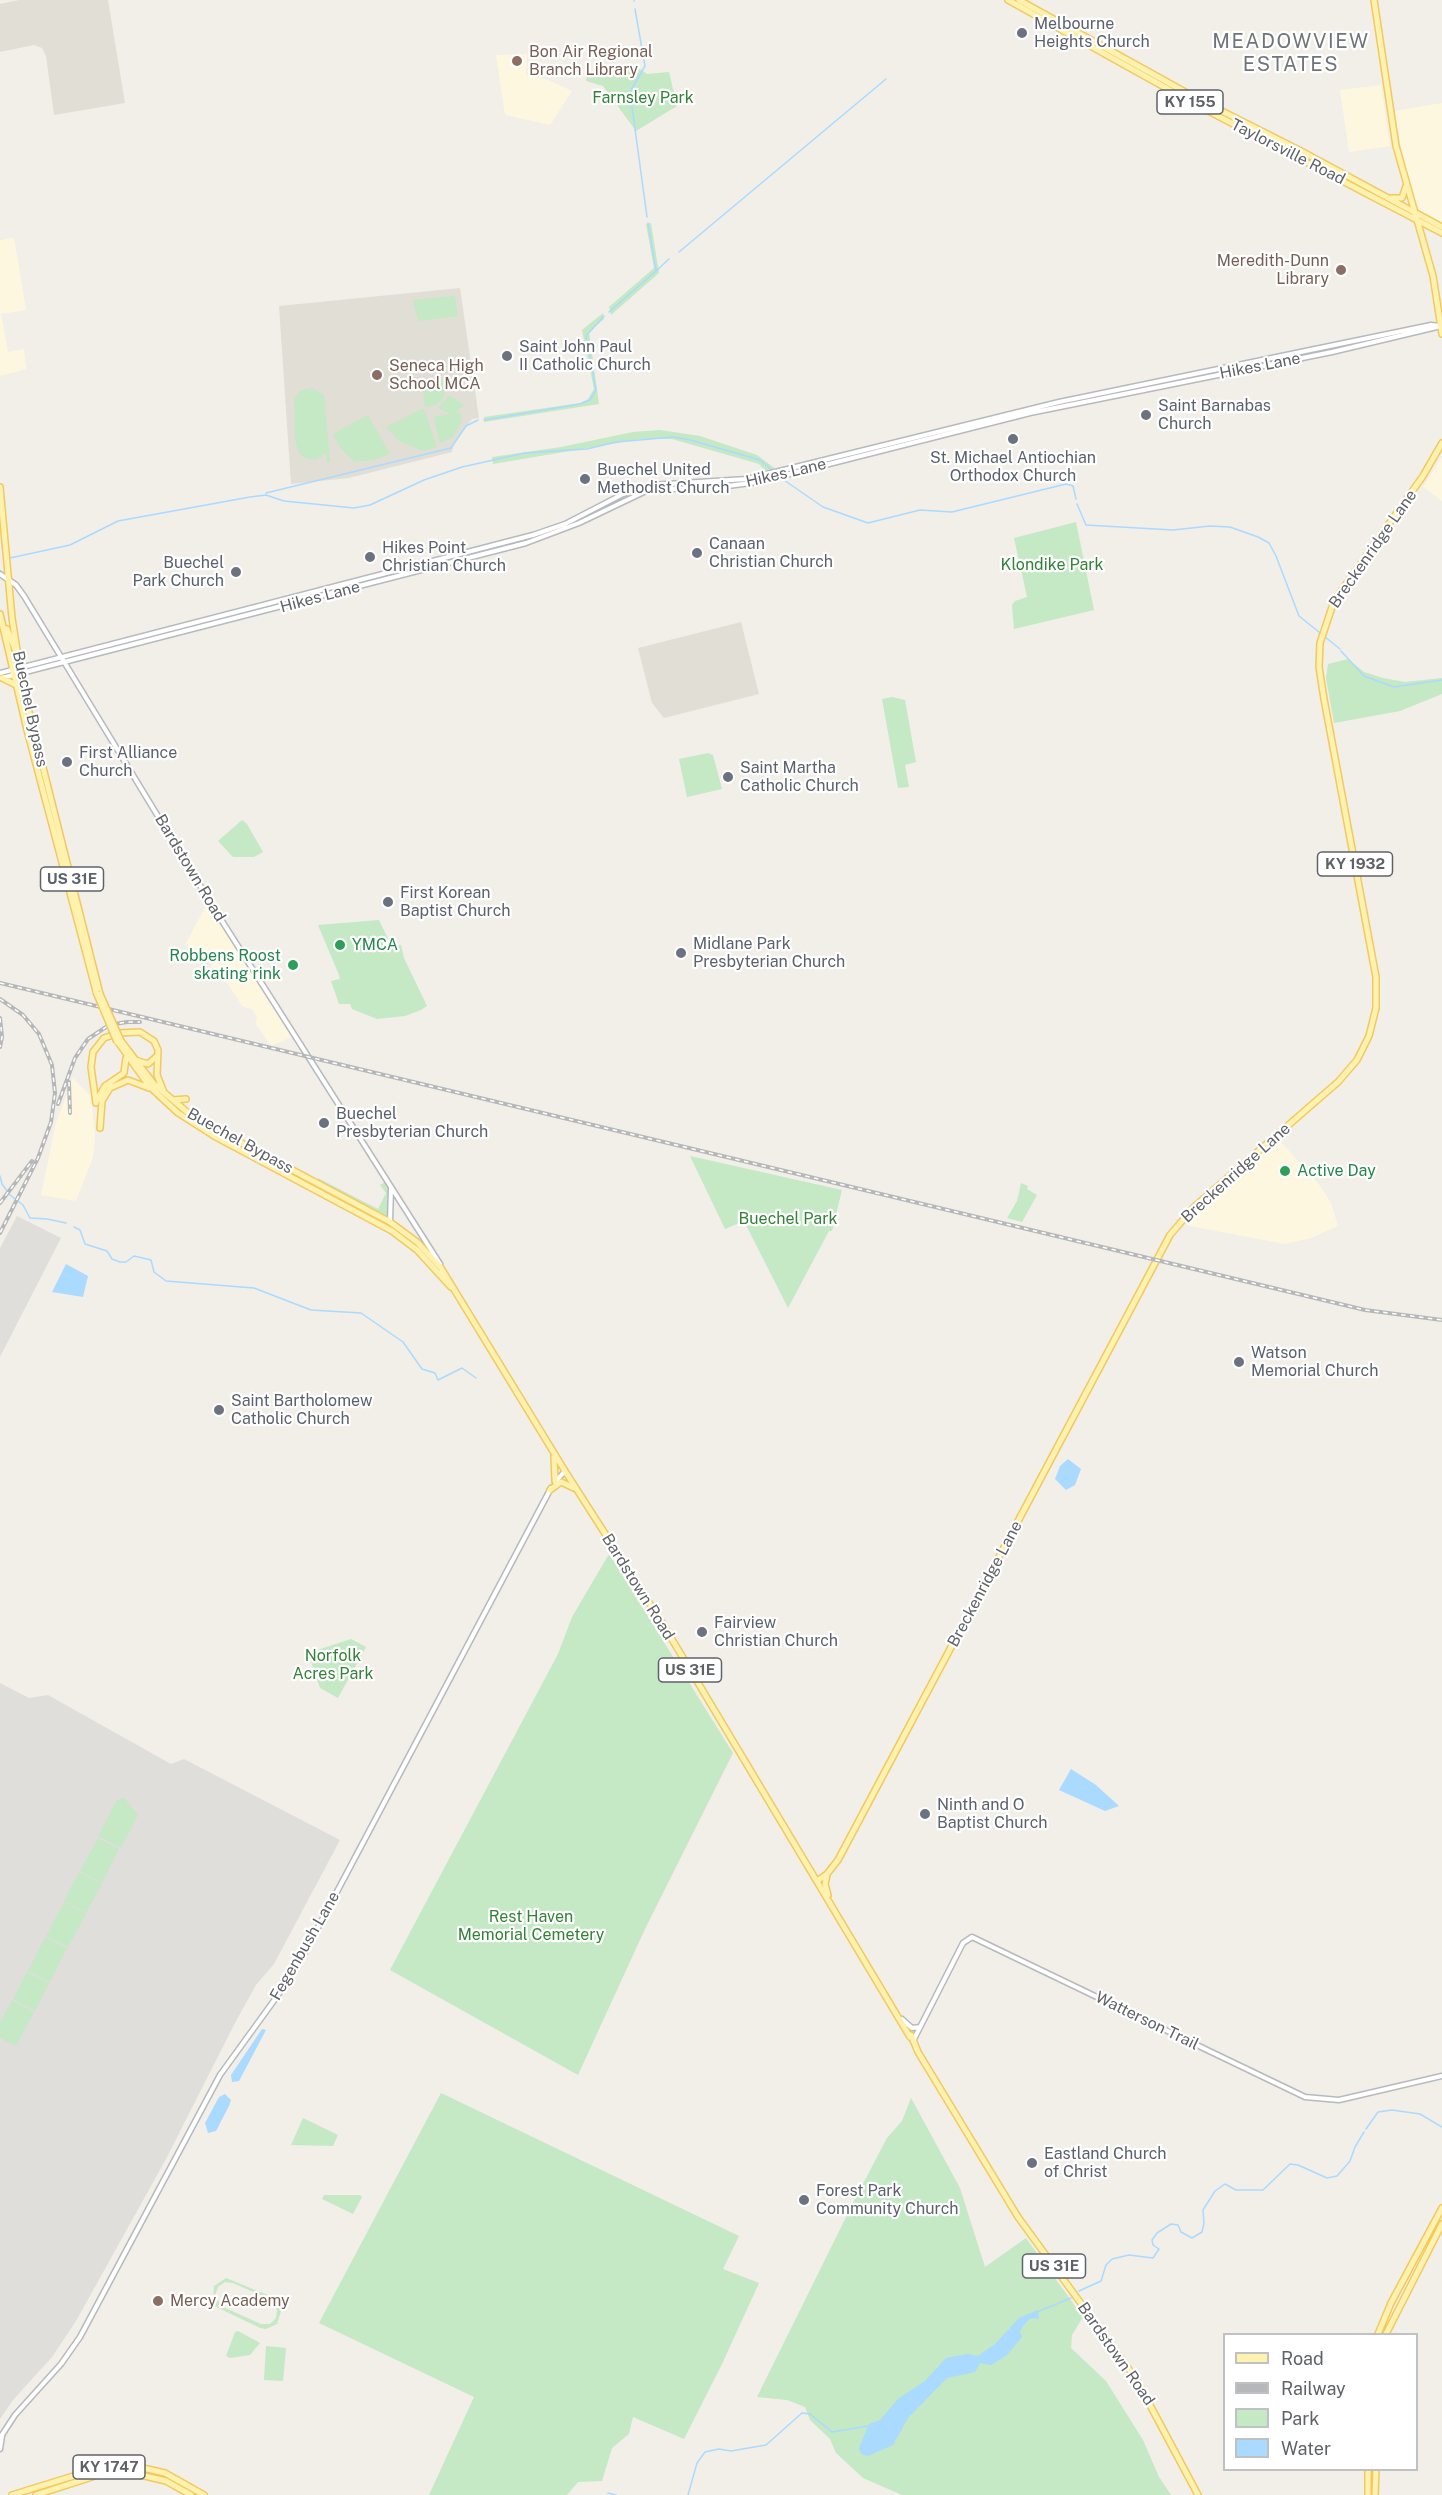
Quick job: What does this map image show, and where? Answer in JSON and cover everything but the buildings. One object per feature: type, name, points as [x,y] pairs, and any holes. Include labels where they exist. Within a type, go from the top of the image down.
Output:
[{"type":"main road","name":"Taylorsville Road","points":[[1008,0],[1193,103],[1442,233]]},
{"type":"main road","name":"Taylorsville Road","points":[[1019,0],[1196,98],[1442,227]]},
{"type":"main road","points":[[1374,0],[1396,146],[1434,284],[1442,334]]},
{"type":"main road","points":[[1386,197],[1400,199],[1406,185]]},
{"type":"main road","points":[[1422,237],[1427,229],[1432,228]]},
{"type":"main road","name":"Hikes Lane","points":[[1,677],[13,672],[63,662],[526,543],[579,524],[648,490],[669,487],[720,487],[774,477],[1084,399],[1332,352],[1442,326]]},
{"type":"main road","name":"Hikes Lane","points":[[20,671],[60,657],[533,536],[577,519],[623,494],[650,485],[668,482],[724,482],[779,474],[1084,399]]},
{"type":"main road","name":"Breckenridge Lane","points":[[817,1881],[828,1873],[838,1860],[859,1822],[1170,1236],[1194,1208],[1338,1082],[1357,1060],[1369,1036],[1376,1008],[1376,977],[1320,676],[1320,643],[1323,627],[1334,601],[1424,476],[1442,443]]},
{"type":"main road","name":"Bardstown Road","points":[[0,487],[9,579]]},
{"type":"main road","points":[[0,519],[4,510]]},
{"type":"main road","points":[[0,530],[6,540]]},
{"type":"main road","name":"Bardstown Road","points":[[0,574],[18,587],[212,905],[420,1232],[441,1268],[443,1276]]},
{"type":"main road","name":"Buechel Bypass","points":[[9,579],[20,671],[35,741],[98,993]]},
{"type":"main road","name":"Buechel Bypass","points":[[0,614],[16,685],[98,993],[119,1041],[128,1055],[155,1093],[178,1113],[206,1132],[409,1240]]},
{"type":"main road","points":[[3,628],[9,625],[12,618]]},
{"type":"main road","points":[[3,628],[7,629],[17,652]]},
{"type":"main road","points":[[1,677],[16,685]]},
{"type":"main road","points":[[158,1054],[154,1061],[146,1065],[138,1063],[128,1055],[124,1073],[105,1086],[96,1103],[91,1058],[101,1040],[123,1032],[143,1033],[154,1041],[158,1054],[157,1075],[167,1097],[178,1101],[186,1099]]},
{"type":"main road","name":"Buechel Bypass","points":[[128,1055],[167,1097],[209,1127],[390,1222],[441,1268]]},
{"type":"main road","points":[[100,1128],[102,1101],[112,1086],[132,1080],[155,1093]]},
{"type":"main road","points":[[311,1184],[344,1197]]},
{"type":"main road","points":[[391,1187],[392,1231]]},
{"type":"main road","points":[[409,1240],[420,1232]]},
{"type":"main road","name":"Bardstown Road","points":[[409,1240],[452,1288],[565,1472],[664,1626],[1019,2218],[1136,2379],[1198,2495]]},
{"type":"main road","points":[[553,1452],[555,1481]]},
{"type":"main road","name":"Fegenbush Lane","points":[[0,2449],[1,2436],[15,2415],[61,2364],[80,2337],[220,2075],[300,1962],[550,1490],[555,1481],[565,1472]]},
{"type":"main road","points":[[550,1490],[561,1482],[576,1489]]},
{"type":"main road","points":[[828,1873],[825,1884],[828,1900]]},
{"type":"main road","name":"Watterson Trail","points":[[911,2039],[921,2026],[963,1943],[972,1937],[1305,2097],[1339,2100],[1442,2076]]},
{"type":"main road","name":"Bardstown Road","points":[[894,2011],[901,2018],[911,2039]]},
{"type":"main road","points":[[901,2018],[910,2028],[921,2026]]},
{"type":"main road","points":[[1378,2333],[1391,2303],[1442,2208]]},
{"type":"main road","points":[[1386,2333],[1442,2224]]},
{"type":"main road","points":[[1414,2260],[1421,2264]]},
{"type":"main road","name":"KY 1747","points":[[12,2495],[111,2466],[149,2468],[168,2474],[204,2495]]},
{"type":"main road","points":[[1368,2471],[1368,2495]]},
{"type":"main road","points":[[1375,2495],[1376,2471]]},
{"type":"main road","name":"KY 1747","points":[[36,2495],[98,2475],[115,2474],[149,2475],[166,2481],[191,2495]]},
{"type":"main road","points":[[166,2481],[168,2474]]},
{"type":"main road","points":[[46,2484],[48,2491]]},
{"type":"shaded area","points":[[19,0],[108,0],[125,103],[54,115],[46,56],[42,48],[34,45],[0,52],[0,4]]},
{"type":"shaded area","points":[[527,54],[526,75],[548,80],[572,91],[550,125],[505,115],[496,55]]},
{"type":"shaded area","points":[[1381,85],[1390,146],[1349,152],[1340,90]]},
{"type":"shaded area","points":[[1442,103],[1442,223],[1418,209],[1406,170],[1394,111]]},
{"type":"shaded area","points":[[14,238],[26,310],[1,314],[8,352],[24,349],[26,369],[0,376],[0,240]]},
{"type":"shaded area","points":[[460,288],[479,418],[472,419],[454,443],[452,452],[349,478],[291,484],[279,306]]},
{"type":"shaded area","points":[[1442,457],[1442,501],[1423,487]]},
{"type":"shaded area","points":[[741,622],[759,694],[664,718],[652,703],[638,648]]},
{"type":"shaded area","points":[[207,904],[292,1037],[271,1046],[256,1024],[257,1017],[252,1009],[243,1007],[222,975],[218,977],[209,972],[215,959],[185,945]]},
{"type":"shaded area","points":[[73,1078],[91,1097],[95,1136],[93,1157],[76,1201],[41,1195],[56,1123]]},
{"type":"shaded area","points":[[1278,1139],[1318,1183],[1331,1203],[1338,1226],[1311,1238],[1285,1244],[1190,1226],[1187,1222],[1189,1218]]},
{"type":"shaded area","points":[[17,1216],[61,1238],[0,1357],[0,1248]]},
{"type":"shaded area","points":[[0,1683],[29,1698],[48,1695],[171,1764],[184,1759],[340,1840],[274,1964],[256,1985],[236,2021],[166,2159],[76,2321],[52,2357],[13,2400],[0,2419]]},
{"type":"green space","name":"Farnsley Park","points":[[637,67],[647,74],[669,72],[677,106],[636,131],[603,86],[586,81],[587,73]]},
{"type":"green space","points":[[651,223],[659,273],[611,315],[609,307],[654,268],[646,224]]},
{"type":"green space","points":[[455,296],[458,316],[418,321],[413,300]]},
{"type":"green space","points":[[603,313],[604,319],[589,332],[599,404],[484,422],[484,417],[580,403],[588,399],[594,389],[582,330]]},
{"type":"green space","points":[[448,379],[443,399],[436,405],[425,407],[422,381]]},
{"type":"green space","points":[[312,388],[324,395],[330,462],[327,462],[326,453],[316,460],[305,458],[299,453],[295,440],[294,399],[301,390]]},
{"type":"green space","points":[[449,395],[464,405],[455,413],[461,413],[461,423],[453,437],[440,443],[434,419],[436,416],[451,414],[438,408]]},
{"type":"green space","points":[[422,409],[425,411],[437,447],[423,451],[399,441],[386,427]]},
{"type":"green space","points":[[368,415],[390,454],[374,460],[355,462],[341,449],[333,434]]},
{"type":"green space","points":[[660,430],[700,436],[757,455],[777,470],[767,472],[759,464],[672,439],[641,439],[493,464],[492,457],[561,447],[633,432]]},
{"type":"green space","name":"Klondike Park","points":[[1076,522],[1094,610],[1014,629],[1012,605],[1015,601],[1027,597],[1014,538]]},
{"type":"green space","points":[[1348,659],[1364,672],[1383,678],[1405,682],[1442,678],[1442,694],[1400,711],[1334,723],[1326,678],[1328,664]]},
{"type":"green space","points":[[892,697],[905,700],[916,762],[905,765],[909,787],[898,788],[882,699]]},
{"type":"green space","points":[[708,753],[713,755],[722,789],[687,797],[679,759]]},
{"type":"green space","points":[[242,820],[247,824],[263,852],[254,857],[233,857],[218,841]]},
{"type":"green space","name":"YMCA","points":[[379,920],[391,945],[401,945],[404,958],[427,1006],[405,1016],[377,1019],[352,1009],[350,1004],[339,1004],[331,981],[340,979],[318,925]]},
{"type":"green space","name":"Buechel Park","points":[[690,1156],[842,1190],[832,1231],[829,1231],[788,1308],[744,1221],[725,1229]]},
{"type":"green space","points":[[318,1178],[378,1209],[386,1193],[380,1185],[385,1182],[390,1193],[389,1217],[318,1180]]},
{"type":"green space","points":[[1021,1183],[1037,1195],[1022,1222],[1007,1218],[1017,1201]]},
{"type":"green space","name":"Rest Haven Memorial Cemetery","points":[[609,1554],[733,1753],[645,1929],[578,2075],[390,1970],[558,1654],[572,1617]]},
{"type":"green space","name":"Norfolk Acres Park","points":[[351,1639],[366,1647],[338,1698],[320,1688],[308,1653]]},
{"type":"green space","points":[[124,1798],[138,1815],[121,1848],[98,1836],[117,1800]]},
{"type":"green space","points":[[98,1838],[119,1849],[102,1883],[80,1871]]},
{"type":"green space","points":[[79,1872],[102,1884],[86,1913],[64,1901]]},
{"type":"green space","points":[[64,1902],[86,1914],[68,1947],[46,1936]]},
{"type":"green space","points":[[45,1937],[67,1948],[50,1982],[28,1971]]},
{"type":"green space","points":[[27,1972],[49,1983],[35,2011],[13,1999]]},
{"type":"green space","points":[[12,2000],[34,2012],[16,2046],[0,2038],[0,2023]]},
{"type":"green space","points":[[441,2093],[739,2236],[723,2269],[759,2283],[684,2439],[633,2417],[629,2434],[612,2448],[602,2481],[578,2482],[567,2495],[429,2495],[474,2397],[319,2323]]},
{"type":"green space","points":[[911,2098],[960,2188],[985,2267],[1026,2238],[1083,2317],[1072,2335],[1071,2348],[1106,2381],[1143,2440],[1159,2477],[1171,2495],[902,2495],[863,2478],[836,2453],[830,2439],[810,2420],[805,2407],[787,2400],[757,2397],[855,2199],[887,2138],[902,2121]]},
{"type":"green space","points":[[303,2118],[338,2135],[333,2146],[291,2145]]},
{"type":"green space","points":[[324,2195],[360,2195],[362,2197],[353,2214],[322,2199]]},
{"type":"green space","points":[[226,2278],[275,2298],[282,2308],[277,2324],[266,2329],[260,2328],[206,2302],[207,2299],[213,2301],[214,2286]],"holes":[[[225,2282],[233,2283],[271,2300],[277,2310],[276,2318],[270,2324],[261,2324],[221,2306],[215,2295],[218,2287]]]},
{"type":"green space","points":[[238,2331],[260,2343],[250,2355],[230,2358],[226,2356],[235,2332]]},
{"type":"green space","points":[[266,2346],[286,2348],[283,2381],[264,2380]]},
{"type":"water","points":[[66,1264],[88,1276],[83,1297],[52,1292]]},
{"type":"water","points":[[1068,1459],[1081,1469],[1075,1485],[1066,1490],[1055,1479],[1060,1466]]},
{"type":"water","points":[[1071,1769],[1096,1785],[1119,1806],[1105,1811],[1059,1790]]},
{"type":"water","points":[[262,2029],[266,2030],[239,2081],[232,2082],[231,2075]]},
{"type":"water","points":[[225,2094],[231,2100],[229,2106],[216,2131],[208,2133],[205,2123],[219,2097]]},
{"type":"water","points":[[1038,2310],[1039,2318],[1029,2319],[1020,2332],[1022,2337],[1007,2355],[991,2365],[980,2363],[975,2372],[947,2378],[908,2418],[893,2445],[868,2456],[861,2454],[859,2448],[869,2424],[880,2420],[898,2399],[925,2381],[946,2358],[968,2354],[978,2356],[995,2344],[1019,2318]]},
{"type":"waterway","points":[[635,9],[645,66],[627,97],[632,107],[647,217]]},
{"type":"waterway","points":[[679,252],[886,79]]},
{"type":"waterway","points":[[609,312],[656,271],[648,223]]},
{"type":"waterway","points":[[656,271],[669,259]]},
{"type":"waterway","points":[[484,420],[580,404],[590,400],[596,390],[586,336],[604,316]]},
{"type":"waterway","points":[[266,493],[451,448],[466,426],[478,420]]},
{"type":"waterway","points":[[10,558],[70,545],[118,521],[266,495],[284,501],[354,508],[370,505],[424,480],[462,467],[525,453],[587,449],[616,442],[674,437],[760,460],[773,471]]},
{"type":"waterway","points":[[781,478],[823,507],[868,523],[920,510],[952,512],[1066,484],[1073,486],[1076,499]]},
{"type":"waterway","points":[[1077,504],[1086,525],[1173,530],[1210,526],[1230,527],[1269,543],[1299,616],[1340,649]]},
{"type":"waterway","points":[[1341,651],[1364,676],[1394,687],[1442,680]]},
{"type":"waterway","points":[[0,1176],[2,1184],[10,1195],[23,1205],[30,1218],[66,1223]]},
{"type":"waterway","points":[[74,1227],[80,1230],[85,1244],[107,1251],[112,1259],[126,1262],[134,1256],[151,1260],[154,1272],[166,1281],[254,1288],[311,1310],[361,1313],[403,1342],[422,1369],[435,1373],[438,1380],[462,1368],[476,1378]]},
{"type":"waterway","points":[[1366,2129],[1378,2112],[1392,2110],[1420,2114],[1442,2127]]},
{"type":"waterway","points":[[1079,2291],[1101,2281],[1106,2265],[1112,2259],[1129,2255],[1153,2258],[1159,2249],[1153,2245],[1152,2240],[1157,2233],[1171,2224],[1178,2225],[1181,2232],[1192,2238],[1202,2232],[1203,2210],[1215,2191],[1225,2184],[1236,2190],[1263,2190],[1290,2164],[1298,2165],[1327,2178],[1337,2176],[1350,2161],[1364,2132]]},
{"type":"waterway","points":[[1037,2312],[1071,2298]]},
{"type":"waterway","points":[[688,2495],[697,2463],[705,2452],[719,2449],[731,2451],[766,2445],[802,2413],[810,2414],[832,2432],[868,2426]]},
{"type":"waterway","points":[[608,2493],[616,2495]]},
{"type":"railway","points":[[0,983],[1365,1310],[1442,1320]]},
{"type":"railway","points":[[0,999],[23,1015],[39,1034],[52,1065],[55,1093],[51,1122],[38,1158],[0,1233]]},
{"type":"railway","points":[[0,1018],[2,1037],[0,1047]]},
{"type":"railway","points":[[58,1104],[75,1058],[88,1039],[109,1025],[140,1022]]},
{"type":"railway","points":[[69,1082],[70,1113]]},
{"type":"railway","points":[[0,1203],[32,1161]]},
{"type":"place","name":"Melbourne Heights Church","points":[[1022,33]]},
{"type":"place","name":"Bon Air Regional Branch Library","points":[[517,61]]},
{"type":"place","name":"Meredith-Dunn Library","points":[[1341,270]]},
{"type":"place","name":"Saint John Paul II Catholic Church","points":[[507,356]]},
{"type":"place","name":"Seneca High School MCA","points":[[377,375]]},
{"type":"place","name":"Saint Barnabas Church","points":[[1146,415]]},
{"type":"place","name":"St. Michael Antiochian Orthodox Church","points":[[1013,439]]},
{"type":"place","name":"Buechel United Methodist Church","points":[[585,479]]},
{"type":"place","name":"Canaan Christian Church","points":[[697,553]]},
{"type":"place","name":"Hikes Point Christian Church","points":[[370,557]]},
{"type":"place","name":"Buechel Park Church","points":[[236,572]]},
{"type":"place","name":"First Alliance Church","points":[[67,762]]},
{"type":"place","name":"Saint Martha Catholic Church","points":[[728,777]]},
{"type":"place","name":"First Korean Baptist Church","points":[[388,902]]},
{"type":"place","name":"YMCA","points":[[340,945]]},
{"type":"place","name":"Midlane Park Presbyterian Church","points":[[681,953]]},
{"type":"place","name":"Robbens Roost skating rink","points":[[293,965]]},
{"type":"place","name":"Buechel Presbyterian Church","points":[[324,1123]]},
{"type":"place","name":"Active Day","points":[[1285,1171]]},
{"type":"place","name":"Watson Memorial Church","points":[[1239,1362]]},
{"type":"place","name":"Saint Bartholomew Catholic Church","points":[[219,1410]]},
{"type":"place","name":"Fairview Christian Church","points":[[702,1632]]},
{"type":"place","name":"Ninth and O Baptist Church","points":[[925,1814]]},
{"type":"place","name":"Eastland Church of Christ","points":[[1032,2163]]},
{"type":"place","name":"Forest Park Community Church","points":[[804,2200]]},
{"type":"place","name":"Mercy Academy","points":[[158,2301]]},
{"type":"district","name":"MEADOWVIEW ESTATES","points":[[1291,54]]}]
